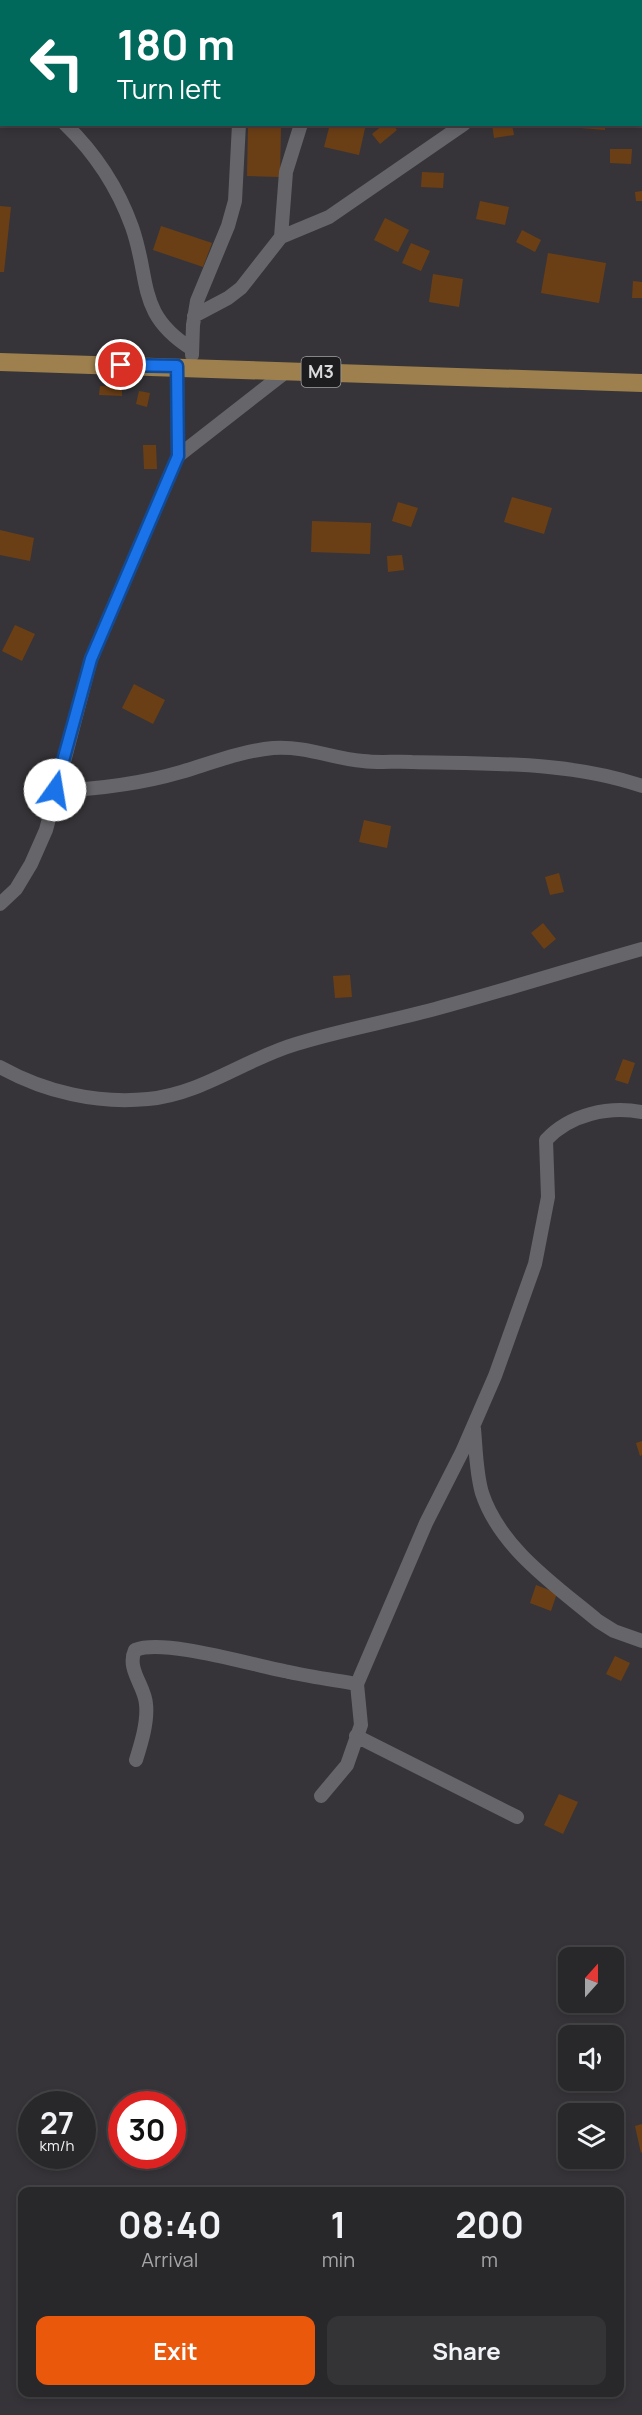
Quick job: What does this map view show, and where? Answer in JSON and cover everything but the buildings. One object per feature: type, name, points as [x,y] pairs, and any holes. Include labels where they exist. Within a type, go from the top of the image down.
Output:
[{"type":"main road","name":"M3","points":[[0,362],[187,360],[287,371],[642,382]]},
{"type":"street","points":[[67,126],[111,180],[125,210],[157,319],[187,360]]},
{"type":"street","points":[[0,904],[16,889],[32,864],[46,830],[91,659],[178,456],[187,360],[197,301],[228,226],[235,201],[239,126]]},
{"type":"street","points":[[280,237],[285,172],[300,126]]},
{"type":"street","points":[[194,316],[228,298],[241,288],[280,237],[329,217],[461,126]]},
{"type":"street","points":[[178,456],[287,371]]},
{"type":"street","points":[[55,790],[98,789],[150,780],[232,756],[272,748],[313,749],[364,762],[538,766],[582,771],[642,786]]},
{"type":"street","points":[[0,1067],[22,1079],[96,1099],[125,1100],[176,1095],[201,1086],[265,1054],[298,1043],[441,1008],[642,949]]},
{"type":"street","points":[[321,1796],[347,1766],[361,1725],[357,1684],[426,1523],[495,1376],[536,1264],[548,1197],[546,1140],[556,1130],[595,1113],[609,1109],[642,1112]]},
{"type":"street","points":[[473,1426],[482,1493],[493,1517],[512,1545],[598,1621],[614,1631],[642,1641]]},
{"type":"street","points":[[136,1760],[142,1743],[146,1703],[136,1680],[133,1662],[133,1654],[140,1648],[151,1647],[215,1655],[287,1672],[357,1684]]},
{"type":"street","points":[[356,1736],[518,1816]]},
{"type":"route","points":[[55,790],[80,696],[106,618],[178,456],[177,366],[121,365]]}]
